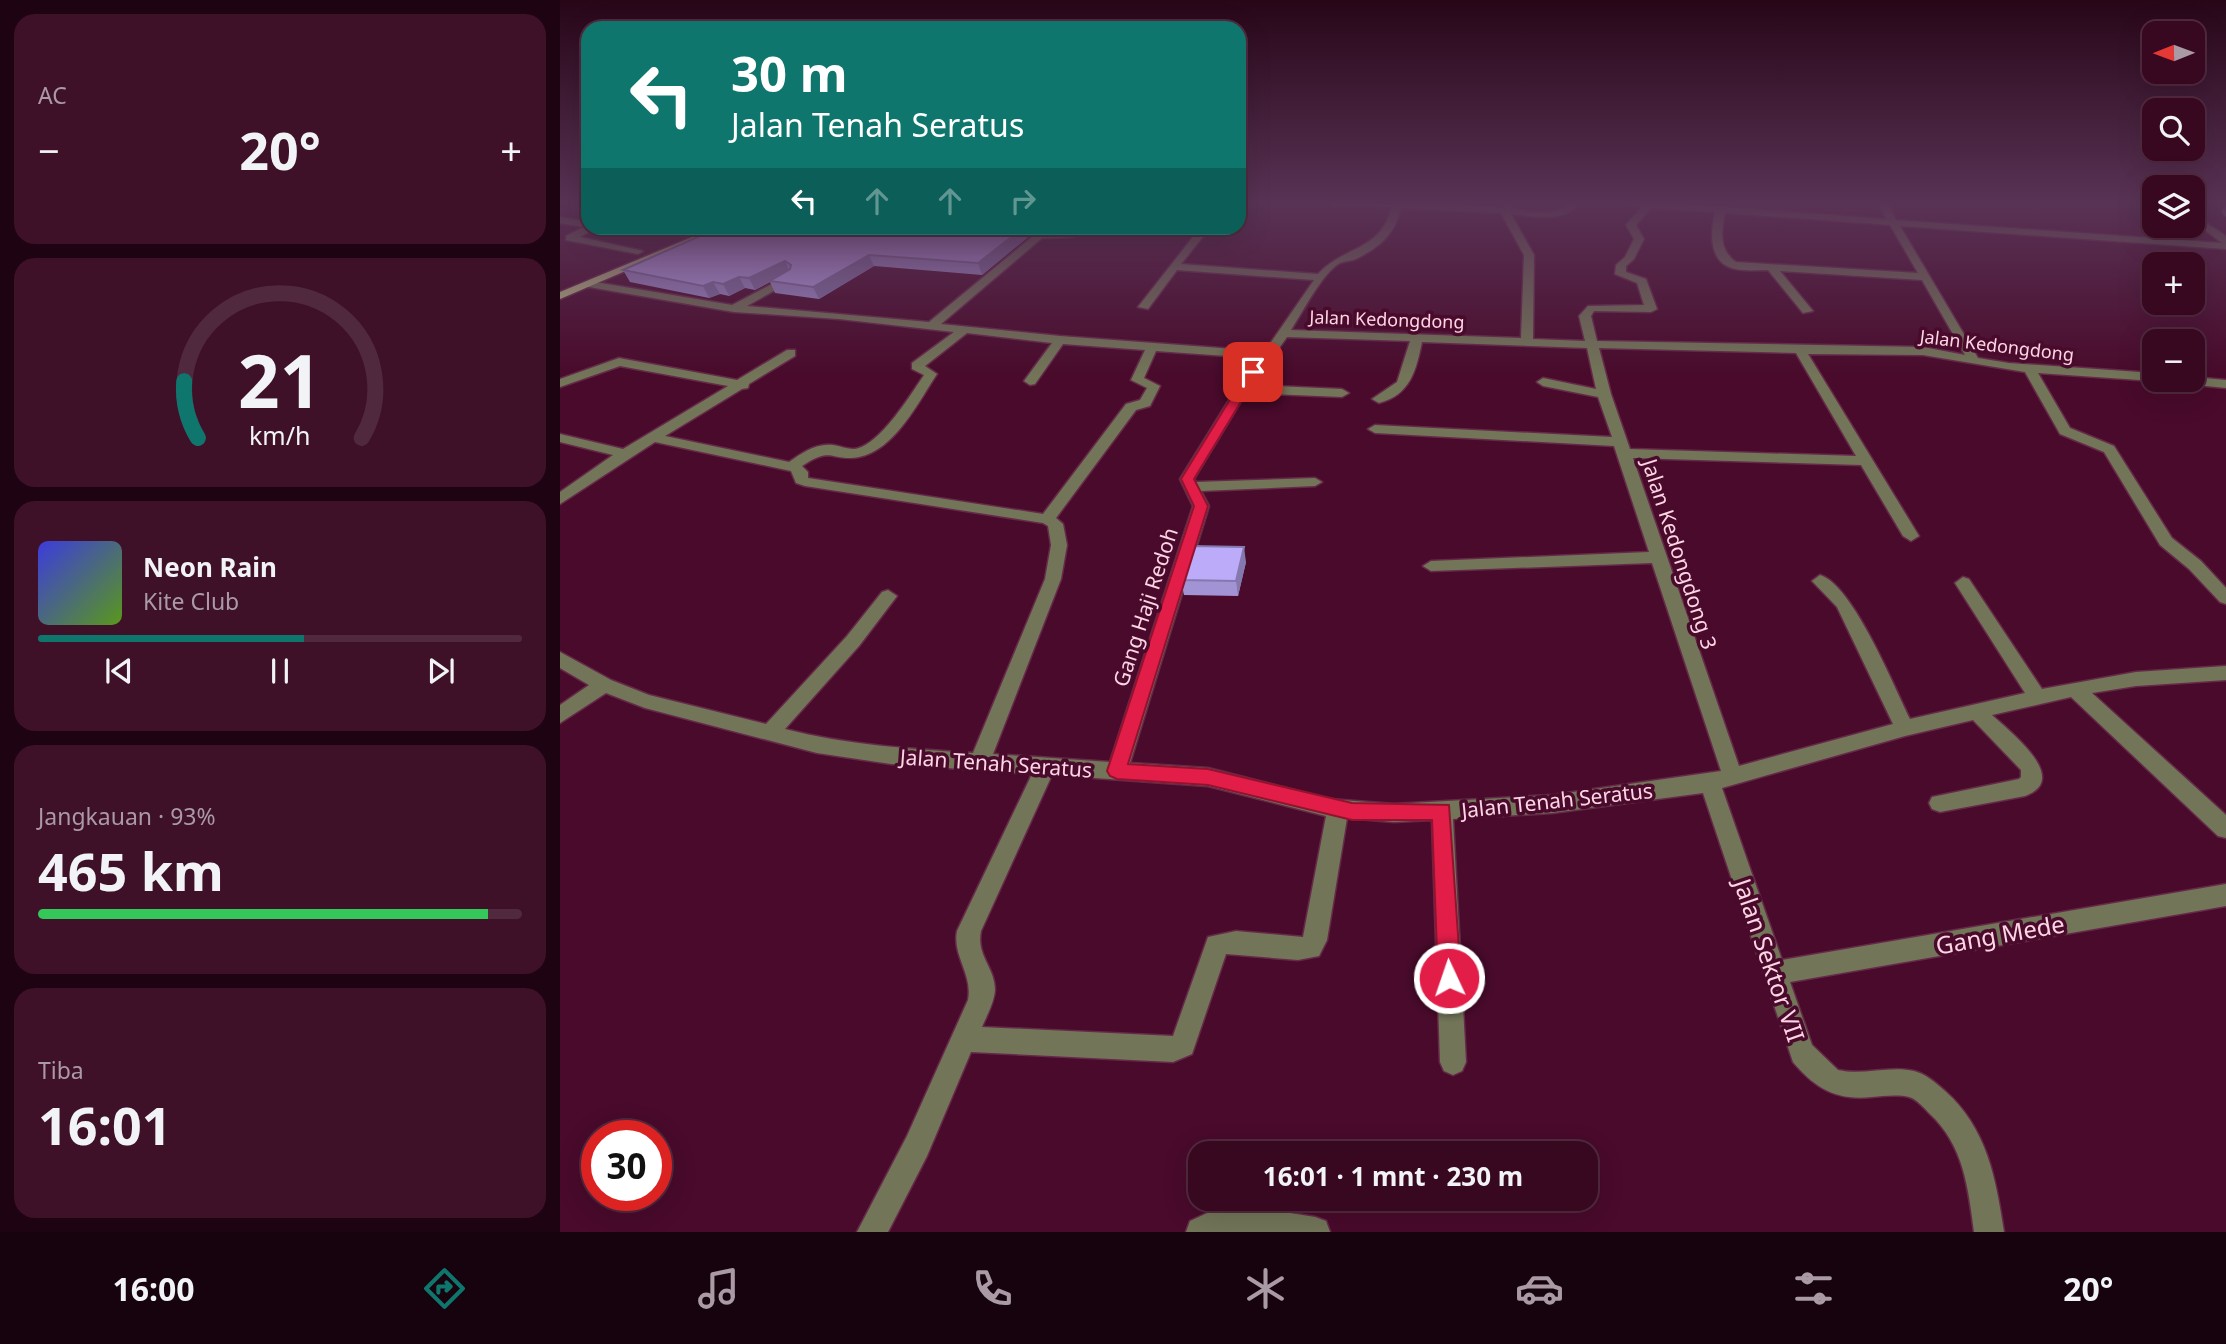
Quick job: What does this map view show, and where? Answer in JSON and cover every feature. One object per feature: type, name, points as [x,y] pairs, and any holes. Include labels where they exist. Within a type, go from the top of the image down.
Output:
[{"type":"main road","points":[[560,284],[616,260]]},
{"type":"main road","points":[[560,296],[645,260]]},
{"type":"street","points":[[930,327],[1010,260]]},
{"type":"street","points":[[1144,307],[1180,260]]},
{"type":"street","points":[[1285,333],[1321,277],[1338,260]]},
{"type":"street","points":[[1527,341],[1529,260]]},
{"type":"street","name":"Jalan Kedongdong 3","points":[[1627,260],[1620,265],[1620,274],[1643,281],[1651,309],[1588,309],[1585,316],[1604,394],[1658,557],[1721,779]]},
{"type":"street","points":[[1727,260],[1733,265],[1925,277]]},
{"type":"street","points":[[1916,260],[1973,359]]},
{"type":"street","points":[[1177,267],[1321,277]]},
{"type":"street","points":[[1772,268],[1807,311]]},
{"type":"street","points":[[734,309],[789,278]]},
{"type":"street","points":[[589,284],[734,309],[839,316],[1060,340],[1263,355],[1187,479],[1189,487],[1315,482]]},
{"type":"street","points":[[791,467],[822,449],[856,453],[866,450],[897,424],[906,405],[931,374],[916,366],[963,331]]},
{"type":"street","name":"Jalan Kedongdong","points":[[1263,355],[1271,351],[1285,333],[1417,336],[1591,345],[1923,351],[2030,369],[2142,376]]},
{"type":"street","points":[[1379,399],[1399,392],[1406,380],[1417,336]]},
{"type":"street","points":[[1030,382],[1060,340]]},
{"type":"street","points":[[1047,519],[1130,407],[1145,403],[1154,386],[1137,380],[1152,347]]},
{"type":"street","points":[[1799,349],[1911,537]]},
{"type":"street","points":[[560,499],[625,454],[743,385],[791,353]]},
{"type":"street","points":[[560,383],[619,362],[743,385]]},
{"type":"street","points":[[2030,369],[2065,432],[2109,449],[2170,547],[2195,565],[2226,598]]},
{"type":"street","points":[[1543,382],[1604,394]]},
{"type":"street","points":[[2205,382],[2226,384]]},
{"type":"street","points":[[1243,389],[1342,393]]},
{"type":"street","points":[[1375,429],[1864,461]]},
{"type":"street","points":[[652,437],[791,467],[799,470],[801,480],[805,482],[1047,519],[1057,527],[1059,555],[1053,579],[979,763]]},
{"type":"street","points":[[560,438],[625,454]]},
{"type":"street","name":"Gang Haji Redoh","points":[[1117,771],[1201,506],[1200,499],[1189,487]]},
{"type":"street","points":[[1430,566],[1658,557]]},
{"type":"street","points":[[1820,580],[1844,604],[1905,728]]},
{"type":"street","points":[[1963,583],[2037,697]]},
{"type":"street","points":[[770,733],[853,641],[888,596]]},
{"type":"street","name":"Jalan Tenah Seratus","points":[[560,659],[604,685],[645,701],[817,745],[891,756],[1208,777],[1338,810],[1394,813],[1552,804],[1721,779],[1975,710],[2075,689],[2136,678],[2226,673]]},
{"type":"street","points":[[560,715],[604,685]]},
{"type":"street","points":[[2075,689],[2226,830]]},
{"type":"street","points":[[1940,803],[2025,787],[2032,779],[2031,767],[1975,710]]},
{"type":"street","points":[[872,1232],[917,1146],[984,988],[983,979],[970,958],[968,935],[991,877],[1046,767]]},
{"type":"street","name":"Jalan Sektor VII","points":[[1721,779],[1774,973],[1802,1053],[1820,1076],[1838,1085],[1915,1083],[1944,1107],[1977,1156],[1989,1232]]},
{"type":"street","points":[[964,1039],[1173,1049],[1183,1045],[1217,945],[1238,940],[1262,947],[1310,948],[1314,940],[1338,810]]},
{"type":"street","points":[[1442,811],[1453,1062]]},
{"type":"street","name":"Gang Mede","points":[[1774,973],[2226,895]]},
{"type":"street","points":[[1201,1232],[1229,1218],[1315,1232]]},
{"type":"building","points":[[645,260],[859,260],[813,287],[770,281],[790,269],[791,265],[785,261],[749,278],[739,277],[723,284],[713,282],[703,286],[623,270]]},
{"type":"building","points":[[944,260],[981,260],[978,263]]},
{"type":"building","points":[[1192,546],[1244,547],[1236,581],[1181,580]]},
{"type":"route","points":[[1253,372],[1187,479],[1187,484],[1202,504],[1117,771],[1208,777],[1256,791],[1352,812],[1442,811],[1449,978]]}]
